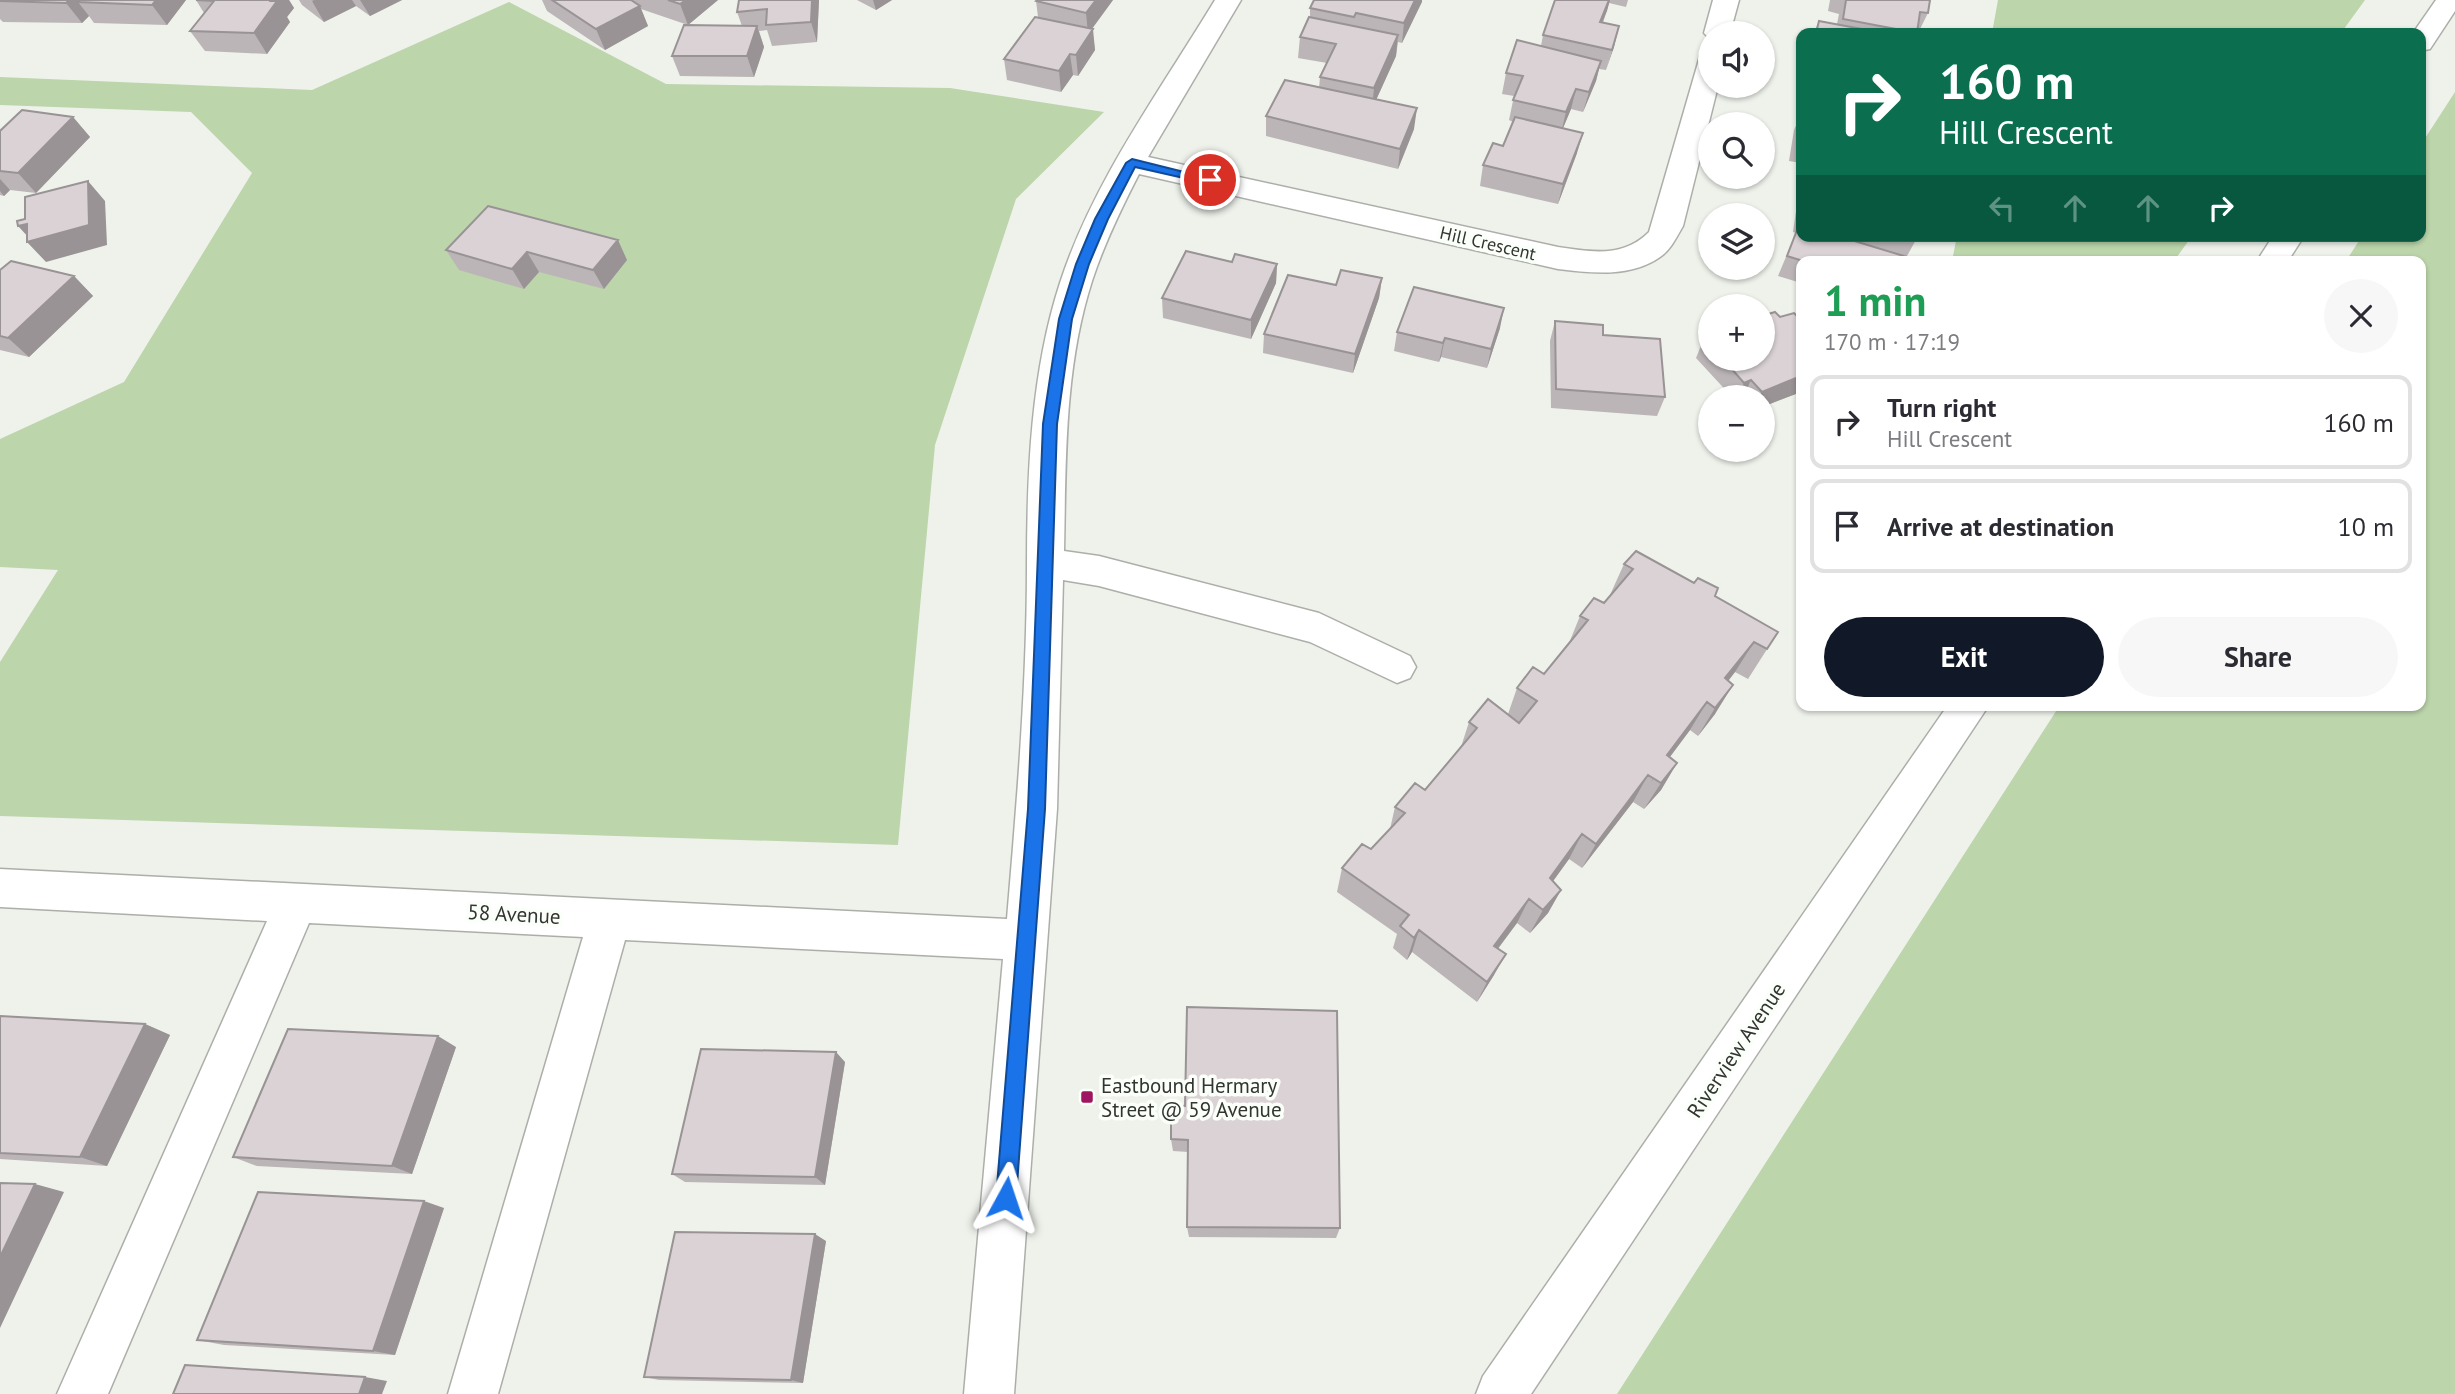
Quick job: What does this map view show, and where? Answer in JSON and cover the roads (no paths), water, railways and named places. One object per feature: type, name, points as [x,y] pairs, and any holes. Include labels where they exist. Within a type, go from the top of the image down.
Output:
[{"type":"street","points":[[991,1389],[1037,809],[1050,424],[1066,319],[1082,264],[1101,219],[1228,0]]},
{"type":"street","points":[[1720,21],[1726,0]]},
{"type":"street","points":[[2426,34],[2449,0]]},
{"type":"street","name":"Hill Crescent","points":[[1132,163],[1558,258],[1602,264],[1649,250],[1668,226],[1701,98]]},
{"type":"street","points":[[1044,562],[1099,571],[1319,629],[1397,667]]},
{"type":"street","name":"Riverview Avenue","points":[[1501,1394],[1966,711]]},
{"type":"street","name":"58 Avenue","points":[[0,888],[1028,940]]},
{"type":"street","points":[[82,1394],[296,904]]},
{"type":"street","points":[[473,1394],[610,919]]},
{"type":"place","name":"Eastbound Hermary Street @ 59 Avenue","points":[[1087,1097]]}]
